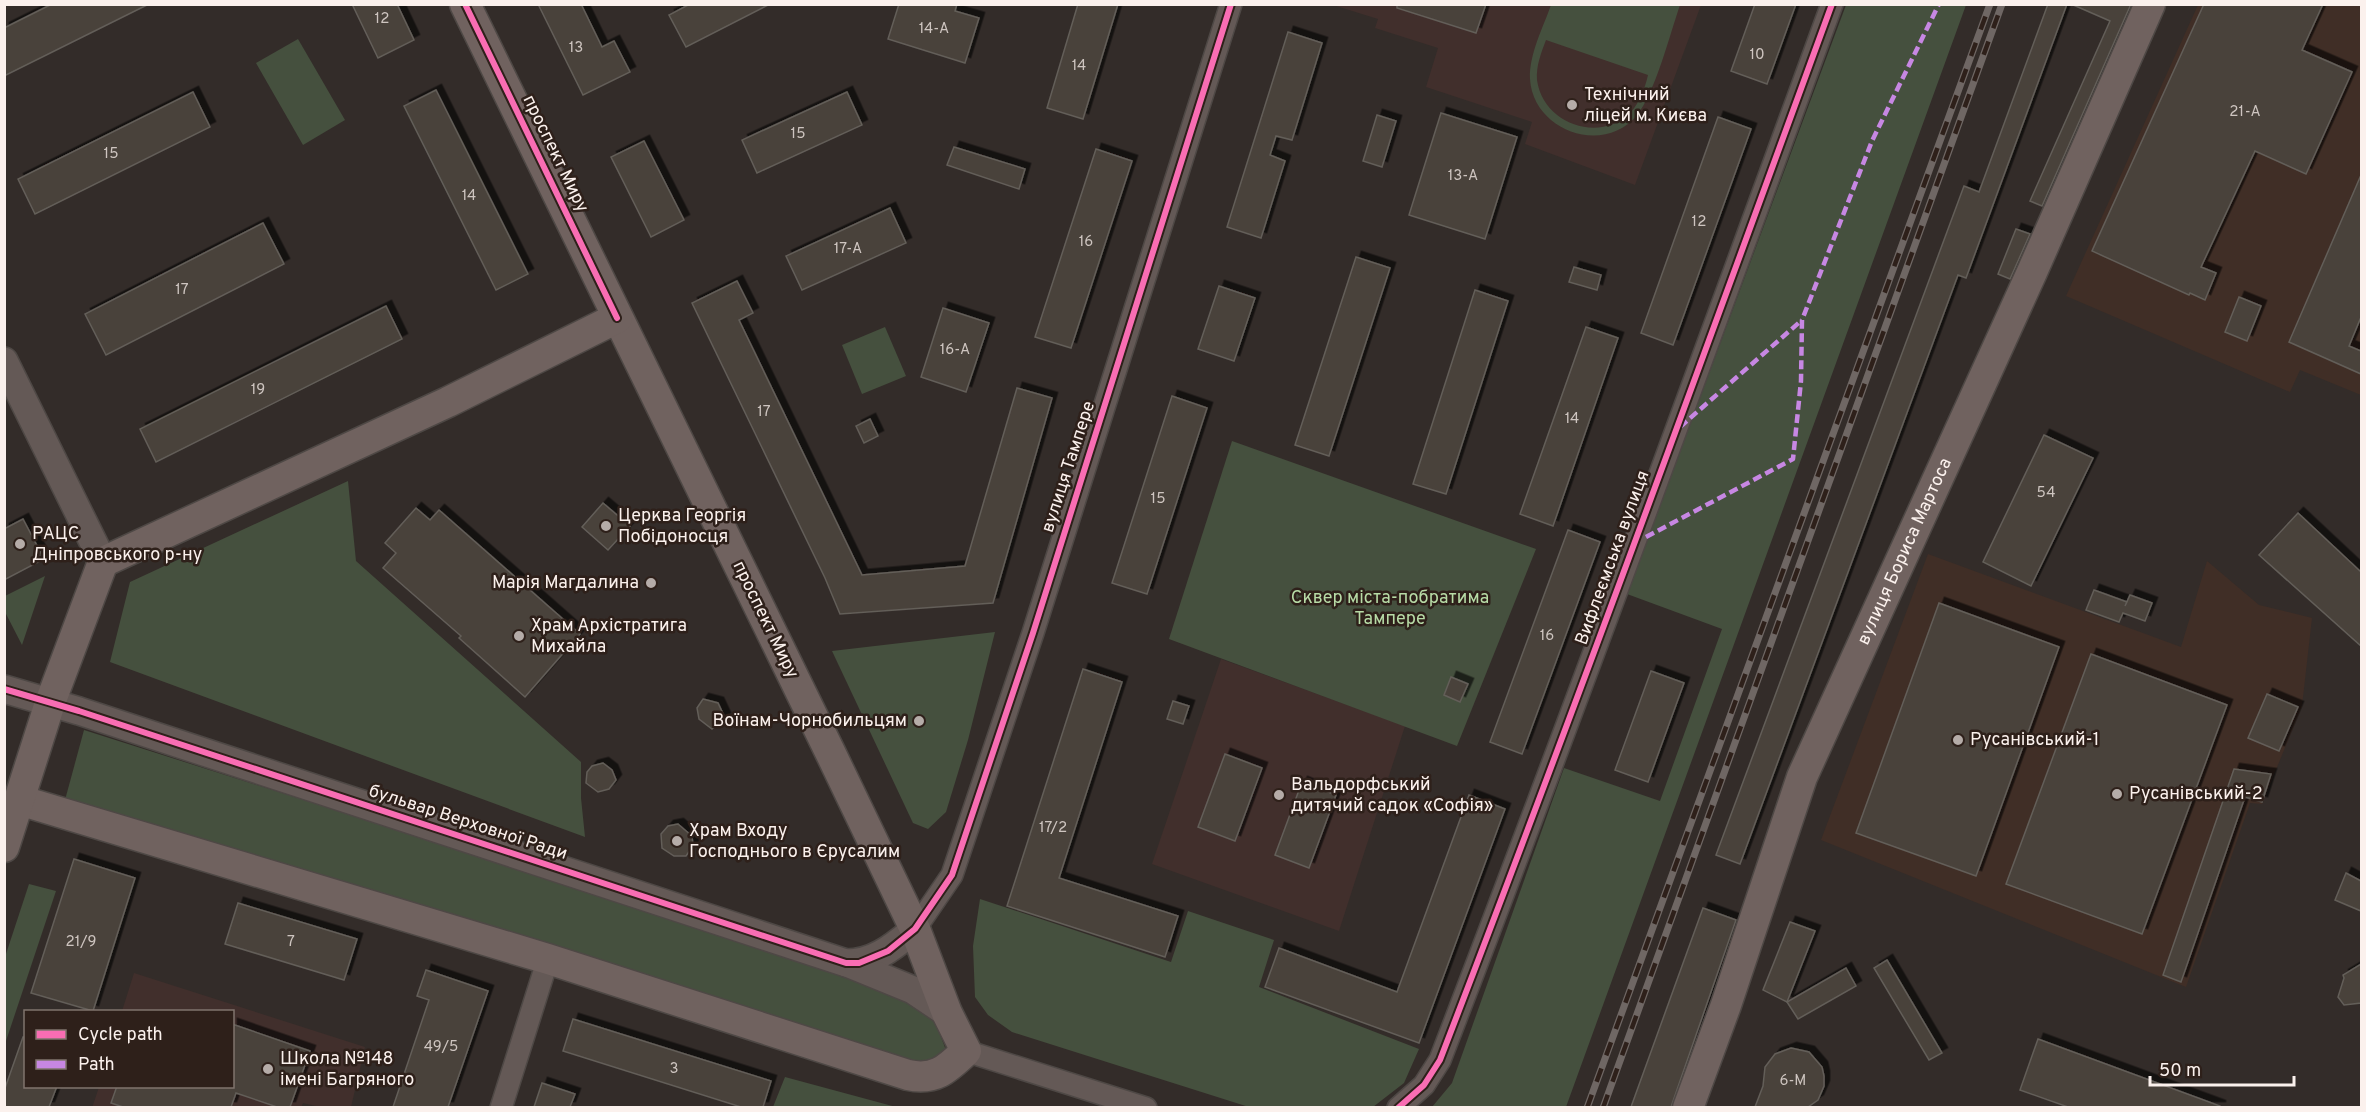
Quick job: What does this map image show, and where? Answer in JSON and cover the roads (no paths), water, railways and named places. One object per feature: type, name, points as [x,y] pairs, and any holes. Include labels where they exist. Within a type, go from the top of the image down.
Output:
[{"type":"main road","name":"проспект Миру","points":[[465,4],[915,929],[947,1013]]},
{"type":"main road","name":"вулиця Бориса Мартоса","points":[[1688,1107],[1726,1005],[1802,777],[2032,272],[2150,4]]},
{"type":"main road","points":[[4,847],[12,798],[103,562],[448,402],[617,318]]},
{"type":"main road","points":[[12,798],[548,959],[919,1077],[944,1072],[966,1051]]},
{"type":"main road","name":"бульвар Верховної Ради","points":[[947,1013],[966,1051]]},
{"type":"street","name":"вулиця Тампере","points":[[915,929],[952,875],[1033,633],[1231,4]]},
{"type":"street","name":"Вифлеємська вулиця","points":[[1398,1107],[1424,1085],[1440,1060],[1556,758],[1832,4]]},
{"type":"street","points":[[4,361],[103,562]]},
{"type":"street","name":"бульвар Верховної Ради","points":[[4,689],[79,711],[846,963],[913,990],[947,1013]]},
{"type":"street","points":[[846,963],[860,963],[888,951],[915,929]]},
{"type":"street","points":[[501,1107],[548,959]]},
{"type":"street","points":[[966,1051],[1146,1107]]},
{"type":"railway","points":[[1587,1108],[1990,4]]},
{"type":"railway","points":[[1603,1108],[2002,4]]},
{"type":"place","name":"Технічний ліцей м. Києва","points":[[1572,105]]},
{"type":"place","name":"Церква Георгія Побідоносця","points":[[606,526]]},
{"type":"place","name":"РАЦС Дніпровського р-ну","points":[[20,544]]},
{"type":"place","name":"Марія Магдалина","points":[[651,583]]},
{"type":"place","name":"Храм Архістратига Михайла","points":[[519,636]]},
{"type":"place","name":"Воїнам-Чорнобильцям","points":[[919,721]]},
{"type":"place","name":"Русанівський-1","points":[[1958,740]]},
{"type":"place","name":"Русанівський-2","points":[[2117,794]]},
{"type":"place","name":"Вальдорфський дитячий садок «Софія»","points":[[1279,795]]},
{"type":"place","name":"Храм Входу Господнього в Єрусалим","points":[[677,841]]},
{"type":"place","name":"Школа №148 імені Багряного","points":[[268,1069]]},
{"type":"park label","name":"Сквер міста-побратима Тампере","points":[[1390,608]]}]
